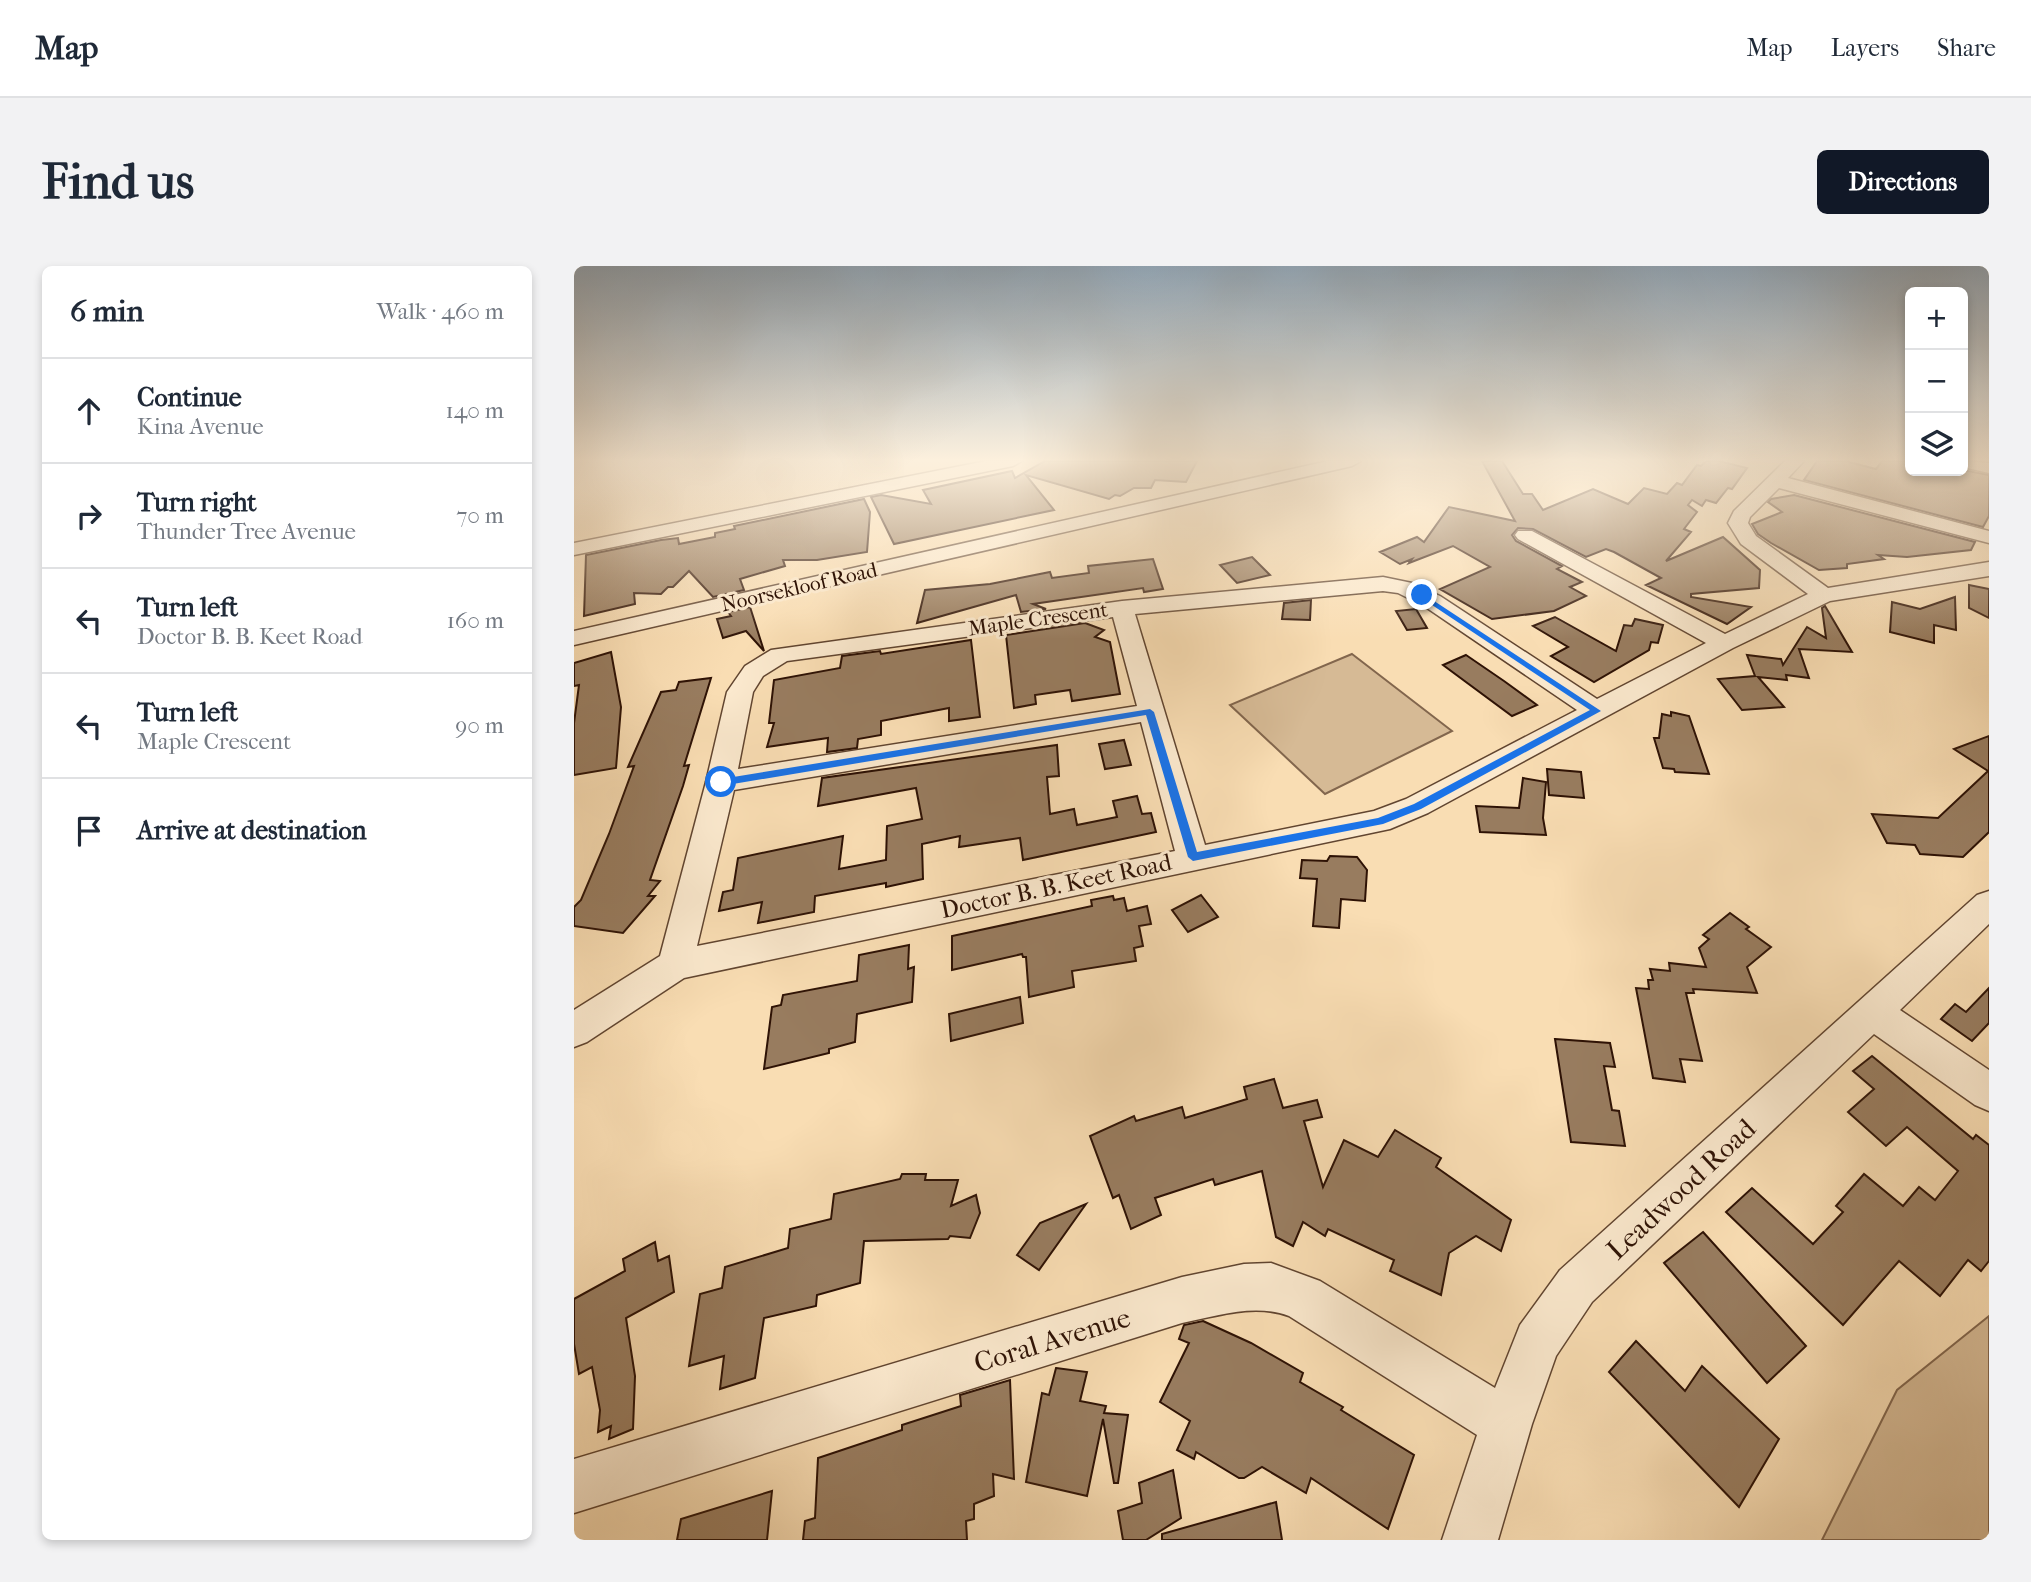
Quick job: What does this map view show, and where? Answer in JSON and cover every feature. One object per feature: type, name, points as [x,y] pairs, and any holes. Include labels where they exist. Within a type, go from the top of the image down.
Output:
[{"type":"street","points":[[574,549],[716,520]]},
{"type":"street","name":"Noorsekloof Road","points":[[574,638],[1093,520]]},
{"type":"street","points":[[1739,520],[1748,540],[1824,595]]},
{"type":"street","points":[[1926,520],[1989,537]]},
{"type":"street","points":[[1525,535],[1724,643]]},
{"type":"street","name":"Doctor B. B. Keet Road","points":[[574,1030],[675,965],[1379,821],[1417,806],[1724,643],[1824,595],[1989,569]]},
{"type":"street","name":"Maple Crescent","points":[[675,965],[721,782],[740,692],[754,671],[780,655],[1122,608],[1353,585],[1393,585],[1432,601],[1597,711]]},
{"type":"street","points":[[1122,608],[1193,857]]},
{"type":"street","points":[[721,782],[1150,712]]},
{"type":"street","name":"Leadwood Road","points":[[1470,1540],[1506,1424],[1537,1342],[1576,1286],[1989,904]]},
{"type":"street","points":[[1873,1012],[1989,1092]]},
{"type":"street","name":"Coral Avenue","points":[[574,1486],[1182,1300],[1244,1287],[1271,1286],[1303,1298],[1506,1424]]},
{"type":"shaded area","points":[[1352,654],[1452,731],[1325,794],[1230,705]]},
{"type":"shaded area","points":[[1989,1316],[1989,1540],[1822,1540],[1897,1390]]},
{"type":"building","points":[[761,520],[869,520],[867,552],[817,560],[783,560],[785,566],[740,579],[744,590],[713,597],[689,571],[673,587],[668,587],[661,594],[634,593],[635,604],[584,616],[586,555],[661,540],[678,538],[679,544],[715,537],[715,533],[735,529],[734,526]]},
{"type":"building","points":[[882,520],[1005,520],[894,544]]},
{"type":"building","points":[[1439,520],[1691,520],[1684,529],[1691,532],[1666,561],[1723,537],[1760,570],[1759,588],[1691,594],[1691,597],[1751,607],[1727,624],[1646,585],[1661,578],[1614,552],[1606,549],[1586,557],[1533,529],[1518,528],[1512,535],[1516,541],[1562,566],[1557,569],[1582,582],[1570,587],[1586,596],[1554,611],[1492,619],[1440,589],[1490,567],[1453,546],[1400,564],[1380,552],[1417,537],[1424,542]]},
{"type":"building","points":[[1761,520],[1892,520],[1975,542],[1971,550],[1907,557],[1878,555],[1884,559],[1847,564],[1847,568],[1819,570],[1771,543],[1758,534],[1752,524]]},
{"type":"building","points":[[1958,520],[1987,520],[1983,527]]},
{"type":"building","points":[[1252,557],[1270,575],[1237,583],[1220,565]]},
{"type":"building","points":[[1153,559],[1163,589],[1144,592],[1143,588],[1033,604],[1046,609],[1021,612],[1016,595],[917,623],[925,590],[990,584],[1050,572],[1052,578],[1089,573],[1088,566]]},
{"type":"building","points":[[1969,585],[1989,589],[1989,618],[1969,608]]},
{"type":"building","points":[[1955,597],[1956,630],[1934,625],[1934,643],[1890,632],[1892,602],[1920,609]]},
{"type":"building","points":[[1311,600],[1310,620],[1282,619],[1284,603]]},
{"type":"building","points":[[1825,606],[1852,652],[1799,649],[1809,678],[1786,675],[1787,680],[1758,677],[1784,707],[1742,710],[1718,679],[1755,676],[1747,655],[1781,659],[1783,665],[1807,627],[1826,638],[1822,608]]},
{"type":"building","points":[[750,607],[764,651],[746,631],[723,638],[717,619],[731,616],[728,612]]},
{"type":"building","points":[[1416,609],[1427,628],[1407,630],[1396,611]]},
{"type":"building","points":[[1555,617],[1616,651],[1624,625],[1632,626],[1635,619],[1663,625],[1658,643],[1651,642],[1649,650],[1594,682],[1551,656],[1568,647],[1533,626]]},
{"type":"building","points":[[1085,623],[1104,630],[1095,637],[1110,642],[1120,694],[1072,701],[1070,690],[1035,695],[1036,704],[1014,708],[1006,635]]},
{"type":"building","points":[[971,640],[980,717],[949,721],[949,708],[881,721],[881,735],[858,739],[857,748],[827,752],[828,738],[767,747],[774,723],[769,723],[774,680],[840,668],[842,656],[880,651],[881,654]]},
{"type":"building","points":[[611,652],[621,707],[616,768],[574,775],[574,723],[579,685],[574,686],[574,663]]},
{"type":"building","points":[[1466,655],[1537,705],[1512,716],[1443,665]]},
{"type":"building","points":[[711,678],[684,766],[689,765],[683,786],[650,880],[660,881],[648,896],[655,896],[623,933],[574,926],[574,907],[581,900],[609,834],[634,766],[628,767],[661,692],[676,690],[679,682]]},
{"type":"building","points":[[1671,712],[1689,716],[1709,774],[1675,772],[1674,769],[1663,768],[1654,738],[1659,738],[1662,714],[1671,716]]},
{"type":"building","points":[[1989,736],[1989,832],[1963,857],[1920,854],[1915,845],[1887,843],[1872,814],[1938,818],[1988,771],[1954,749]]},
{"type":"building","points":[[1124,740],[1131,765],[1105,769],[1099,744]]},
{"type":"building","points":[[1057,745],[1059,776],[1047,777],[1050,814],[1074,809],[1077,825],[1117,817],[1113,801],[1137,796],[1142,814],[1151,813],[1156,832],[1023,860],[1020,838],[959,847],[960,836],[922,844],[923,879],[886,887],[886,883],[815,896],[814,912],[758,923],[762,902],[719,911],[723,892],[733,890],[738,858],[843,836],[839,869],[886,860],[887,826],[922,819],[916,788],[818,806],[822,778]]},
{"type":"building","points":[[1547,769],[1581,772],[1584,798],[1549,795]]},
{"type":"building","points":[[1523,778],[1546,782],[1543,818],[1546,835],[1480,832],[1476,806],[1519,808]]},
{"type":"building","points":[[1330,856],[1357,857],[1367,870],[1365,901],[1341,899],[1339,928],[1313,926],[1317,879],[1300,878],[1302,860],[1327,861]]},
{"type":"building","points":[[1201,895],[1218,917],[1188,932],[1172,910]]},
{"type":"building","points":[[1113,896],[1114,900],[1124,898],[1127,911],[1147,906],[1151,924],[1139,926],[1143,946],[1134,948],[1136,961],[1072,971],[1074,987],[1029,997],[1026,957],[1022,954],[952,970],[952,936],[1092,906],[1091,900]]},
{"type":"building","points":[[1730,913],[1749,927],[1746,929],[1771,947],[1747,967],[1757,993],[1693,989],[1694,993],[1686,993],[1702,1061],[1680,1059],[1685,1082],[1653,1078],[1636,988],[1649,989],[1648,980],[1653,980],[1650,969],[1670,971],[1669,963],[1706,967],[1699,948],[1709,939],[1703,935]]},
{"type":"building","points":[[909,945],[908,969],[914,967],[912,1002],[857,1014],[855,1042],[829,1049],[829,1053],[764,1069],[772,1007],[781,1005],[783,995],[857,981],[859,955]]},
{"type":"building","points":[[1989,988],[1989,1023],[1972,1041],[1941,1019],[1955,1004],[1966,1012]]},
{"type":"building","points":[[1020,997],[1023,1023],[951,1041],[949,1014]]},
{"type":"building","points":[[1555,1039],[1610,1043],[1615,1067],[1604,1066],[1612,1110],[1619,1111],[1625,1146],[1571,1142]]},
{"type":"building","points":[[1872,1056],[1973,1139],[1976,1135],[1989,1145],[1989,1261],[1981,1271],[1968,1260],[1940,1296],[1899,1261],[1843,1325],[1726,1212],[1752,1188],[1813,1244],[1843,1212],[1836,1206],[1864,1174],[1903,1206],[1919,1187],[1935,1200],[1958,1171],[1907,1127],[1886,1146],[1848,1112],[1874,1089],[1853,1071]]},
{"type":"building","points":[[1274,1079],[1283,1108],[1317,1100],[1322,1117],[1304,1121],[1323,1187],[1344,1140],[1378,1157],[1395,1130],[1441,1158],[1436,1167],[1511,1220],[1501,1251],[1476,1236],[1449,1253],[1441,1295],[1390,1271],[1394,1260],[1328,1229],[1325,1236],[1303,1222],[1293,1246],[1276,1237],[1262,1171],[1215,1185],[1213,1179],[1155,1198],[1161,1215],[1131,1229],[1119,1195],[1113,1198],[1090,1136],[1134,1116],[1136,1121],[1182,1107],[1185,1118],[1247,1099],[1244,1087]]},
{"type":"building","points":[[902,1174],[926,1174],[925,1180],[958,1180],[951,1206],[976,1195],[980,1213],[970,1238],[950,1236],[948,1239],[864,1241],[860,1283],[817,1295],[816,1306],[764,1318],[755,1378],[720,1389],[724,1356],[689,1366],[700,1294],[722,1288],[725,1267],[788,1248],[790,1229],[831,1219],[834,1194],[900,1179]]},
{"type":"building","points":[[1086,1204],[1039,1270],[1017,1255],[1040,1223]]},
{"type":"building","points":[[1703,1232],[1806,1346],[1767,1383],[1664,1263]]},
{"type":"building","points":[[655,1242],[658,1261],[669,1256],[674,1292],[626,1318],[635,1376],[633,1429],[609,1439],[611,1426],[598,1432],[600,1410],[592,1367],[579,1374],[574,1344],[574,1299],[625,1271],[623,1259]]},
{"type":"building","points":[[1203,1321],[1251,1343],[1303,1373],[1300,1382],[1343,1407],[1341,1410],[1414,1455],[1388,1529],[1311,1478],[1306,1493],[1262,1467],[1244,1478],[1239,1478],[1196,1452],[1194,1459],[1177,1450],[1190,1421],[1160,1402],[1189,1343],[1179,1339],[1184,1325]]},
{"type":"building","points":[[1636,1341],[1685,1391],[1702,1366],[1779,1439],[1739,1507],[1609,1372]]},
{"type":"building","points":[[1056,1368],[1087,1372],[1080,1401],[1106,1406],[1104,1413],[1128,1415],[1118,1483],[1114,1483],[1103,1419],[1087,1496],[1026,1482],[1042,1393],[1049,1395]]},
{"type":"building","points":[[1010,1380],[1014,1479],[993,1474],[994,1496],[974,1504],[974,1519],[966,1521],[967,1540],[803,1540],[805,1521],[815,1518],[818,1458],[902,1430],[902,1425],[961,1406],[960,1395]]},
{"type":"building","points":[[1173,1470],[1181,1518],[1146,1540],[1123,1540],[1118,1511],[1142,1503],[1139,1483]]},
{"type":"building","points":[[772,1491],[767,1540],[677,1540],[681,1519]]},
{"type":"building","points":[[1276,1502],[1282,1540],[1162,1540],[1162,1534]]},
{"type":"route","points":[[721,782],[1150,712],[1193,857],[1379,821],[1417,806],[1597,711],[1422,595]]}]
